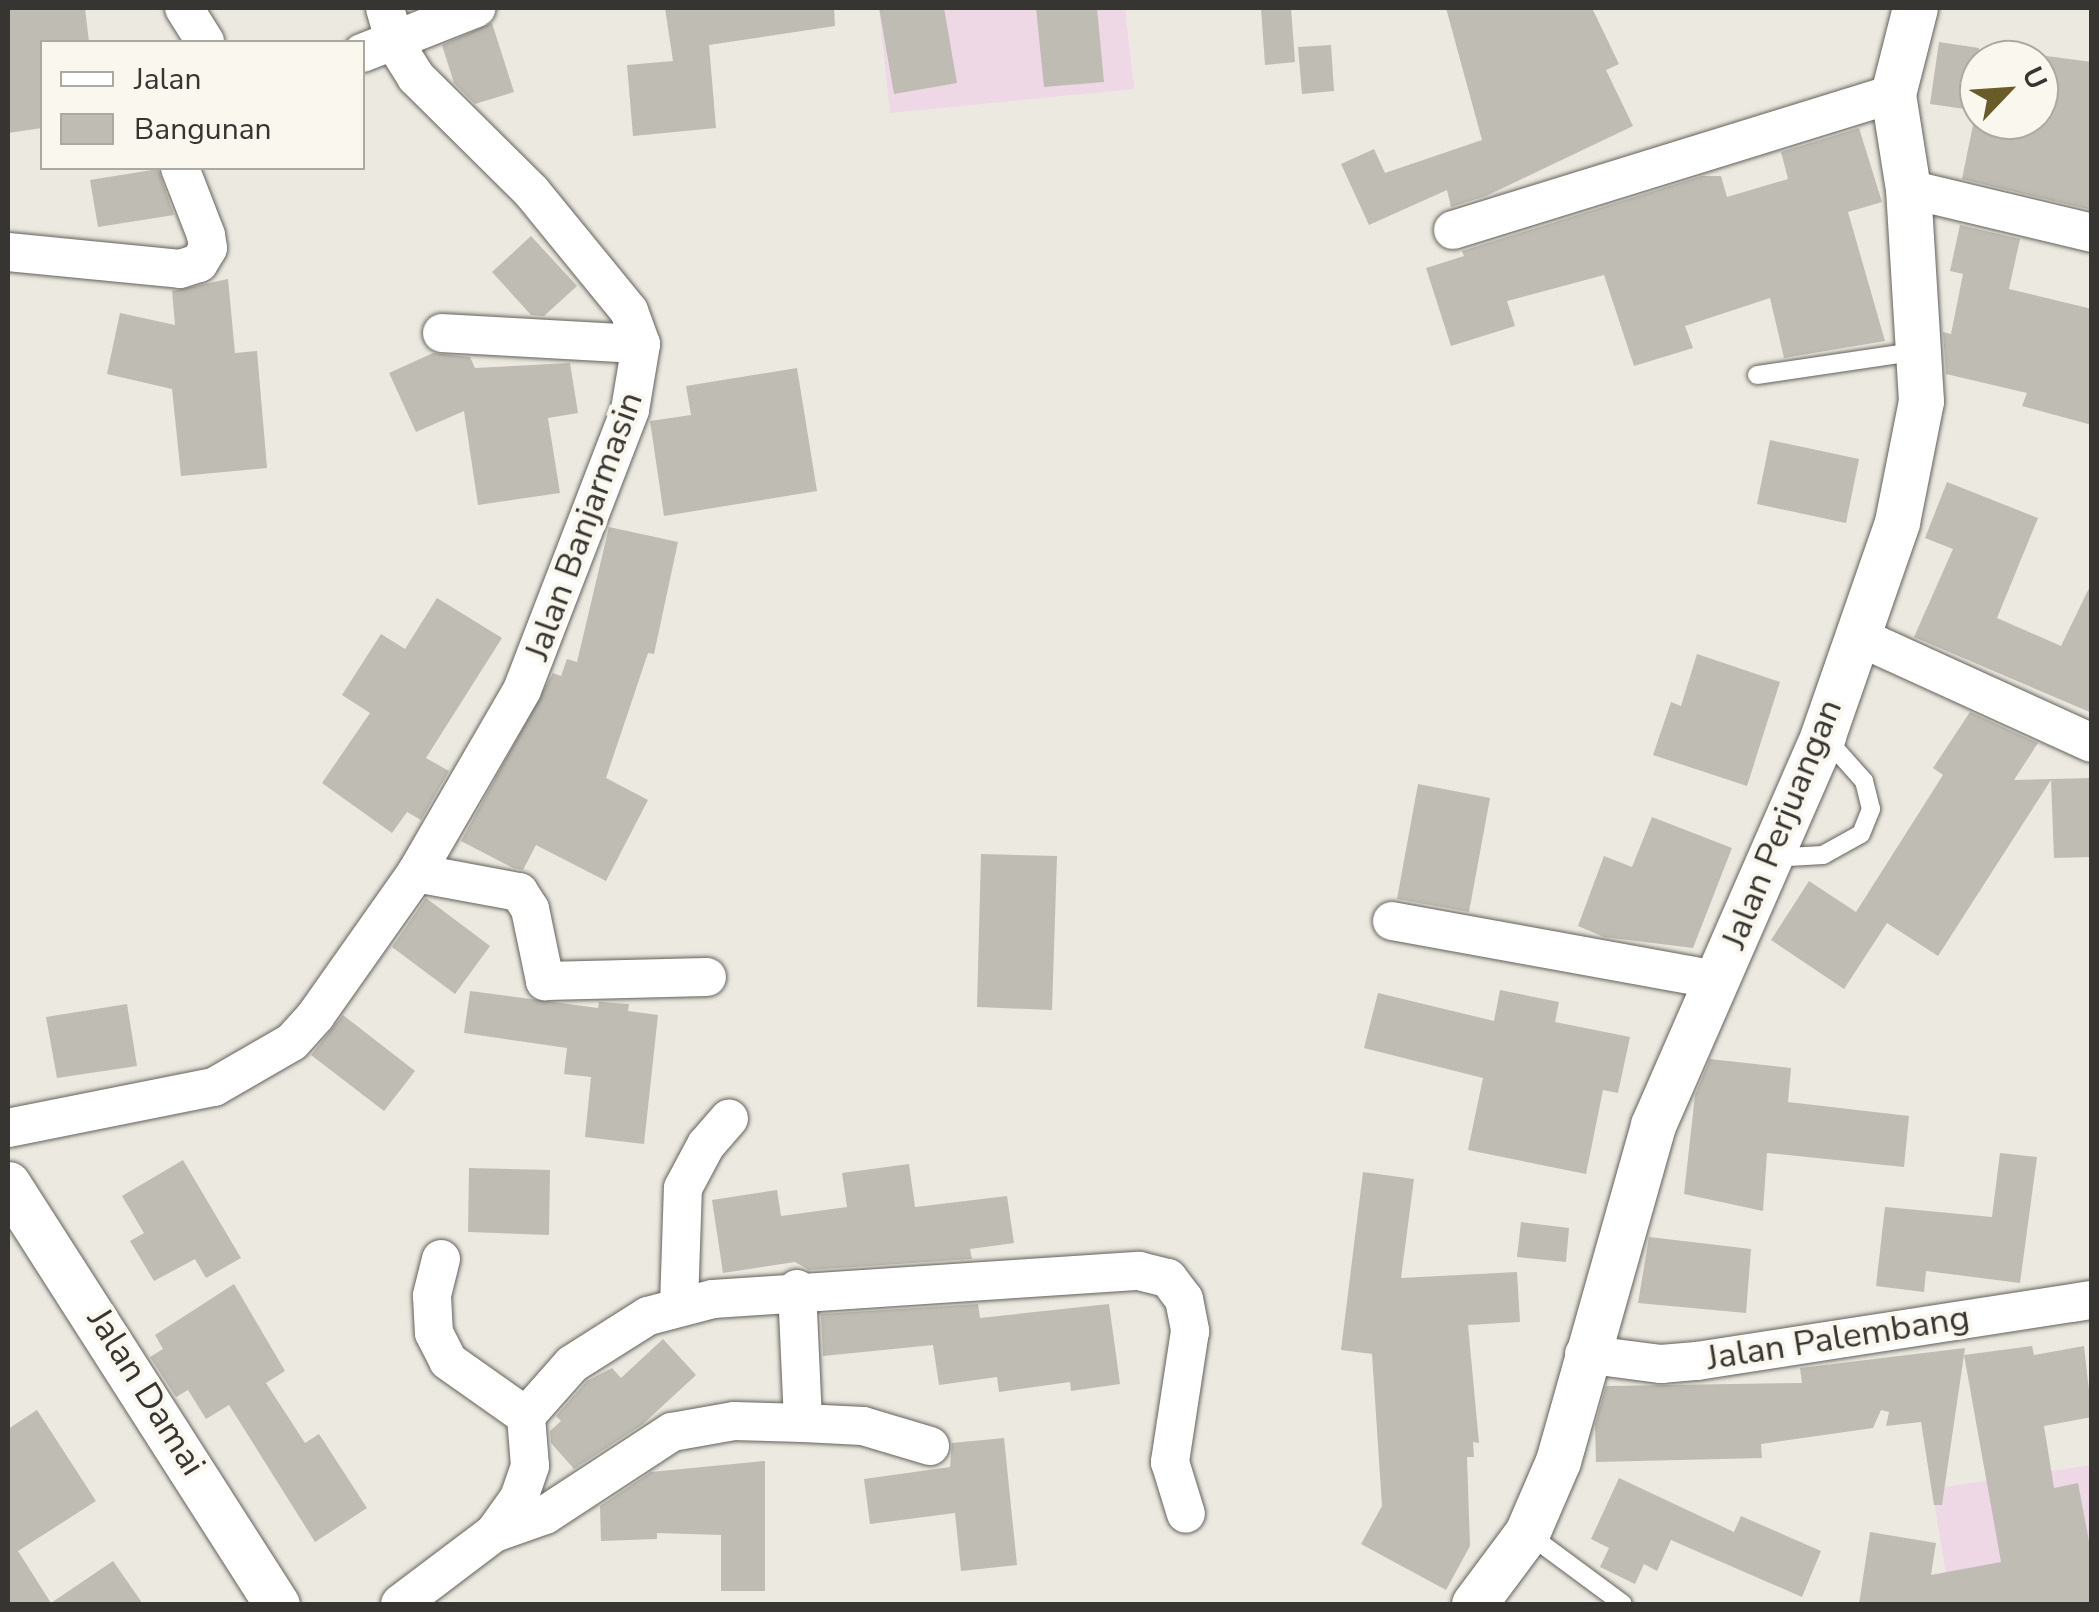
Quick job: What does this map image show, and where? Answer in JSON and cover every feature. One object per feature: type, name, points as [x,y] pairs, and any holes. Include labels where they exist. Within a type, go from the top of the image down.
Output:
[{"type":"street","points":[[184,8],[205,40]]},
{"type":"street","points":[[381,35],[476,8]]},
{"type":"street","name":"Jalan Perjuangan","points":[[1474,1604],[1527,1533],[1558,1462],[1584,1354],[1653,1125],[1823,735],[1912,452],[1921,351],[1908,189],[1893,94],[1915,8]]},
{"type":"street","name":"Jalan Banjarmasin","points":[[8,1128],[214,1087],[304,1029],[416,872],[529,674],[630,410],[641,344],[610,283],[531,191],[416,76],[381,35]]},
{"type":"street","points":[[1453,230],[1893,94]]},
{"type":"street","points":[[8,252],[180,269],[199,263],[208,248],[206,235],[181,170]]},
{"type":"street","points":[[1908,189],[2092,233]]},
{"type":"street","points":[[442,333],[641,344]]},
{"type":"street","points":[[1857,636],[2092,743]]},
{"type":"street","points":[[416,872],[519,892],[530,909],[545,981],[707,977]]},
{"type":"street","points":[[1392,921],[1717,980]]},
{"type":"street","points":[[679,1306],[683,1188],[706,1144],[729,1120]]},
{"type":"street","name":"Jalan Damai","points":[[8,1184],[265,1599]]},
{"type":"street","points":[[441,1259],[432,1296],[434,1333],[448,1361],[526,1416]]},
{"type":"street","points":[[494,1534],[519,1498],[530,1466],[526,1416],[592,1346],[679,1306],[796,1289],[1139,1271],[1168,1278],[1184,1299],[1190,1331],[1170,1462],[1186,1514]]},
{"type":"street","points":[[796,1289],[803,1424]]},
{"type":"street","name":"Jalan Palembang","points":[[1584,1354],[1625,1362],[1697,1361],[2092,1300]]},
{"type":"street","points":[[400,1604],[494,1534],[545,1515],[672,1432],[734,1422],[863,1426],[930,1446]]},
{"type":"lane","points":[[1757,375],[1921,351]]},
{"type":"lane","points":[[1771,858],[1823,855],[1861,834],[1870,808],[1864,782],[1823,735]]},
{"type":"lane","points":[[1527,1533],[1622,1604]]},
{"type":"shaded area","points":[[879,8],[1125,8],[1134,89],[890,113]]},
{"type":"shaded area","points":[[2091,1465],[2091,1604],[1951,1604],[1932,1489]]},
{"type":"building","points":[[8,8],[85,8],[89,40],[40,40],[40,128],[8,133]]},
{"type":"building","points":[[665,8],[834,8],[835,26],[709,45],[716,128],[633,136],[627,65],[673,61]]},
{"type":"building","points":[[879,8],[944,8],[957,83],[894,94]]},
{"type":"building","points":[[1036,8],[1097,8],[1104,82],[1044,87]]},
{"type":"building","points":[[1261,8],[1291,8],[1295,62],[1265,65]]},
{"type":"building","points":[[1446,8],[1592,8],[1619,64],[1606,70],[1633,126],[1486,196],[1451,207],[1447,190],[1369,225],[1341,164],[1374,149],[1385,173],[1482,140]]},
{"type":"building","points":[[492,23],[514,92],[475,104],[454,83],[442,45]]},
{"type":"building","points":[[1939,42],[1959,45],[1959,108],[1930,104]]},
{"type":"building","points":[[1331,45],[1334,91],[1302,94],[1298,47]]},
{"type":"building","points":[[2059,58],[2092,62],[2092,210],[1962,179],[1970,140],[2059,140]]},
{"type":"building","points":[[1859,128],[1882,202],[1848,212],[1885,341],[1784,358],[1770,298],[1685,326],[1693,348],[1634,366],[1604,275],[1507,301],[1515,326],[1451,346],[1426,268],[1464,256],[1462,251],[1702,176],[1721,176],[1727,197],[1788,179],[1781,152]]},
{"type":"building","points":[[158,170],[174,215],[98,227],[90,180]]},
{"type":"building","points":[[1960,225],[2020,239],[2009,289],[2092,309],[2092,425],[2022,406],[2027,393],[1946,374],[1943,332],[1951,334],[1963,274],[1950,271]]},
{"type":"building","points":[[531,236],[577,286],[544,316],[531,315],[492,272]]},
{"type":"building","points":[[228,279],[235,353],[257,351],[267,468],[181,476],[172,389],[107,374],[120,313],[175,325],[172,291]]},
{"type":"building","points":[[433,353],[470,357],[475,368],[570,363],[578,413],[548,418],[560,493],[478,505],[464,411],[416,432],[389,373]]},
{"type":"building","points":[[797,368],[817,491],[664,516],[650,421],[691,415],[686,386]]},
{"type":"building","points":[[1770,440],[1859,459],[1846,523],[1757,504]]},
{"type":"building","points":[[1947,482],[2038,518],[1997,618],[2061,646],[2092,582],[2092,713],[1914,637],[1953,549],[1925,538]]},
{"type":"building","points":[[609,527],[678,542],[654,654],[648,653],[606,778],[648,800],[606,881],[536,845],[523,870],[513,868],[461,841],[553,673],[561,676],[567,659],[577,662]]},
{"type":"building","points":[[437,598],[502,638],[426,758],[449,771],[421,820],[407,812],[392,833],[322,783],[370,713],[342,695],[381,634],[405,649]]},
{"type":"building","points":[[1697,654],[1780,682],[1747,786],[1653,755],[1671,702],[1681,706]]},
{"type":"building","points":[[1970,712],[2038,743],[2014,780],[2092,778],[2092,857],[2054,858],[2051,780],[1938,956],[1887,923],[1844,989],[1771,940],[1809,881],[1856,912],[1943,775],[1933,768]]},
{"type":"building","points":[[1418,784],[1490,798],[1469,912],[1397,899]]},
{"type":"building","points":[[1652,817],[1732,848],[1693,948],[1604,937],[1578,926],[1604,856],[1632,867]]},
{"type":"building","points":[[981,854],[1057,856],[1052,1010],[977,1007]]},
{"type":"building","points":[[426,898],[490,946],[455,994],[392,947]]},
{"type":"building","points":[[1500,990],[1559,1002],[1555,1022],[1630,1037],[1618,1093],[1603,1090],[1586,1174],[1468,1150],[1483,1078],[1364,1048],[1378,993],[1494,1021]]},
{"type":"building","points":[[470,991],[598,1008],[599,1002],[629,1004],[628,1011],[658,1015],[644,1144],[585,1137],[591,1077],[564,1074],[567,1048],[464,1033]]},
{"type":"building","points":[[127,1004],[137,1066],[57,1078],[46,1017]]},
{"type":"building","points":[[343,1015],[415,1071],[384,1111],[311,1055]]},
{"type":"building","points":[[1710,1059],[1791,1068],[1788,1102],[1909,1116],[1904,1167],[1767,1153],[1763,1211],[1684,1194],[1695,1095]]},
{"type":"building","points":[[2000,1153],[2037,1157],[2020,1283],[1926,1271],[1924,1292],[1876,1286],[1885,1207],[1992,1217]]},
{"type":"building","points":[[183,1160],[241,1258],[206,1278],[195,1259],[154,1281],[130,1241],[144,1233],[122,1196]]},
{"type":"building","points":[[909,1164],[915,1207],[1007,1196],[1014,1243],[970,1249],[972,1259],[809,1270],[795,1262],[723,1273],[712,1200],[777,1190],[781,1216],[847,1207],[842,1173]]},
{"type":"building","points":[[469,1168],[550,1170],[549,1235],[468,1232]]},
{"type":"building","points":[[1363,1172],[1414,1179],[1401,1278],[1517,1272],[1520,1322],[1468,1325],[1479,1443],[1473,1442],[1474,1457],[1467,1457],[1470,1546],[1446,1590],[1361,1544],[1382,1506],[1372,1354],[1341,1350]]},
{"type":"building","points":[[1521,1222],[1569,1228],[1566,1262],[1517,1257]]},
{"type":"building","points":[[1649,1237],[1751,1249],[1746,1313],[1638,1303]]},
{"type":"building","points":[[234,1284],[285,1371],[266,1383],[305,1443],[319,1434],[367,1508],[315,1542],[229,1405],[206,1419],[188,1390],[176,1397],[150,1357],[163,1349],[155,1335]]},
{"type":"building","points":[[978,1304],[980,1318],[1109,1304],[1120,1384],[1071,1391],[1070,1382],[999,1392],[997,1377],[939,1385],[933,1345],[823,1356],[821,1314]]},
{"type":"building","points":[[663,1339],[696,1375],[643,1424],[574,1469],[551,1443],[550,1431],[561,1421],[556,1416],[587,1381],[612,1368],[621,1378]]},
{"type":"building","points":[[2032,1346],[2034,1355],[2084,1346],[2092,1417],[2044,1426],[2054,1488],[2078,1483],[2092,1557],[2092,1604],[1859,1604],[1870,1532],[1936,1543],[1931,1575],[2001,1562],[1964,1355]]},
{"type":"building","points":[[1965,1348],[1942,1505],[1934,1505],[1921,1422],[1886,1426],[1889,1412],[1881,1410],[1873,1428],[1761,1444],[1762,1458],[1596,1462],[1595,1425],[1606,1386],[1802,1383],[1800,1368]]},
{"type":"building","points":[[37,1410],[96,1501],[18,1551],[51,1603],[113,1561],[143,1604],[8,1604],[8,1429]]},
{"type":"building","points":[[1004,1438],[1017,1565],[961,1571],[955,1513],[870,1524],[864,1479],[950,1467],[952,1443]]},
{"type":"building","points":[[765,1461],[765,1591],[721,1591],[721,1535],[657,1533],[657,1539],[601,1541],[600,1506],[651,1472]]},
{"type":"building","points":[[1619,1478],[1734,1532],[1741,1516],[1821,1551],[1802,1597],[1671,1540],[1657,1571],[1644,1564],[1635,1584],[1600,1567],[1609,1548],[1591,1539]]}]
